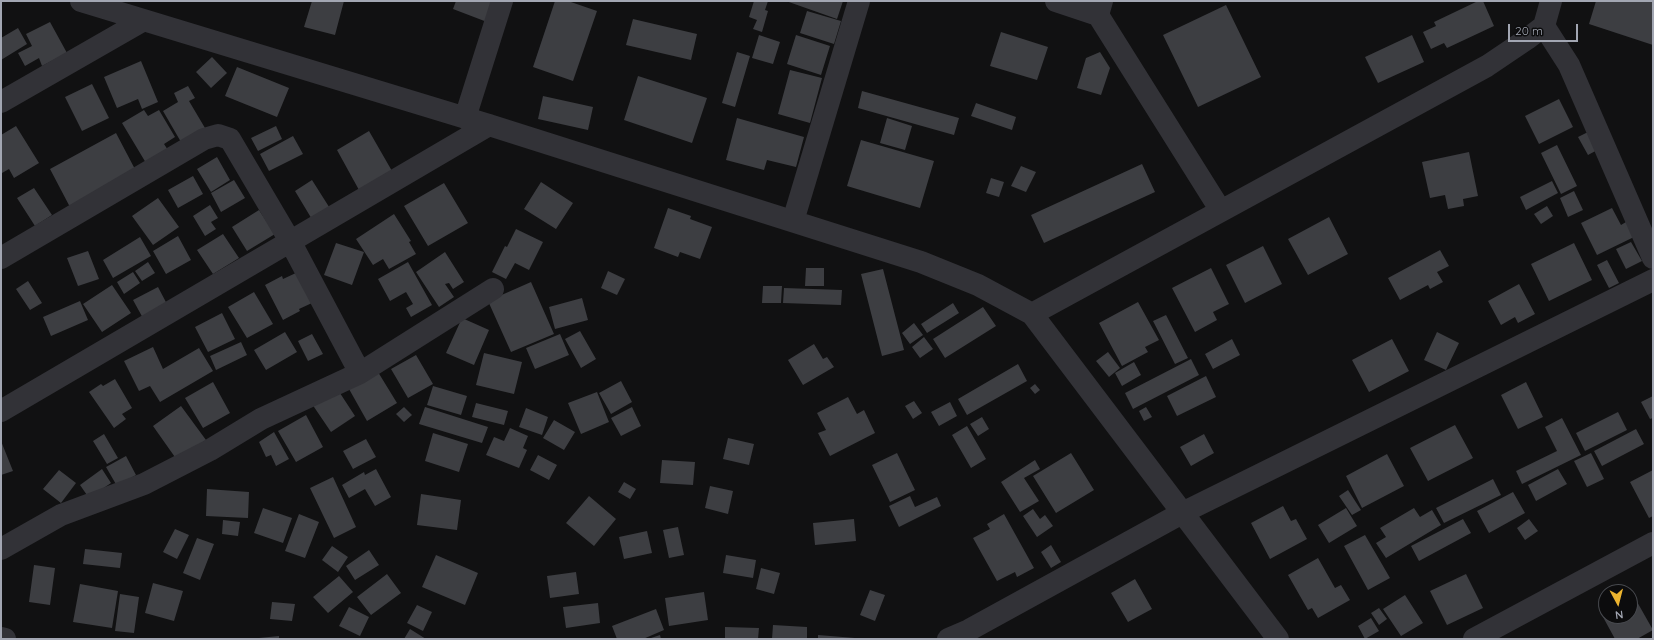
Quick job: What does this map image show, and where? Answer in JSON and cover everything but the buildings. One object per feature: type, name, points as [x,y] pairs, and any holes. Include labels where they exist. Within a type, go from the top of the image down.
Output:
[{"type":"street","points":[[81,1],[489,125],[921,262],[978,285],[1032,314],[1278,639]]},
{"type":"street","points":[[466,118],[502,1]]},
{"type":"street","points":[[792,221],[859,1]]},
{"type":"street","points":[[1056,1],[1100,8],[1221,211]]},
{"type":"street","points":[[1032,314],[1487,66],[1544,26],[1551,1]]},
{"type":"street","points":[[1,102],[144,20]]},
{"type":"street","points":[[1544,26],[1569,65],[1653,258]]},
{"type":"street","points":[[1,411],[489,125]]},
{"type":"street","points":[[1,258],[204,139],[218,135],[230,139],[290,241],[360,373]]},
{"type":"street","points":[[948,639],[976,627],[1182,513],[1653,280]]},
{"type":"street","points":[[1,549],[61,515],[144,484],[210,450],[261,419],[360,373],[493,289]]},
{"type":"street","points":[[1474,639],[1653,543]]},
{"type":"street","points":[[1,638],[5,639]]}]
